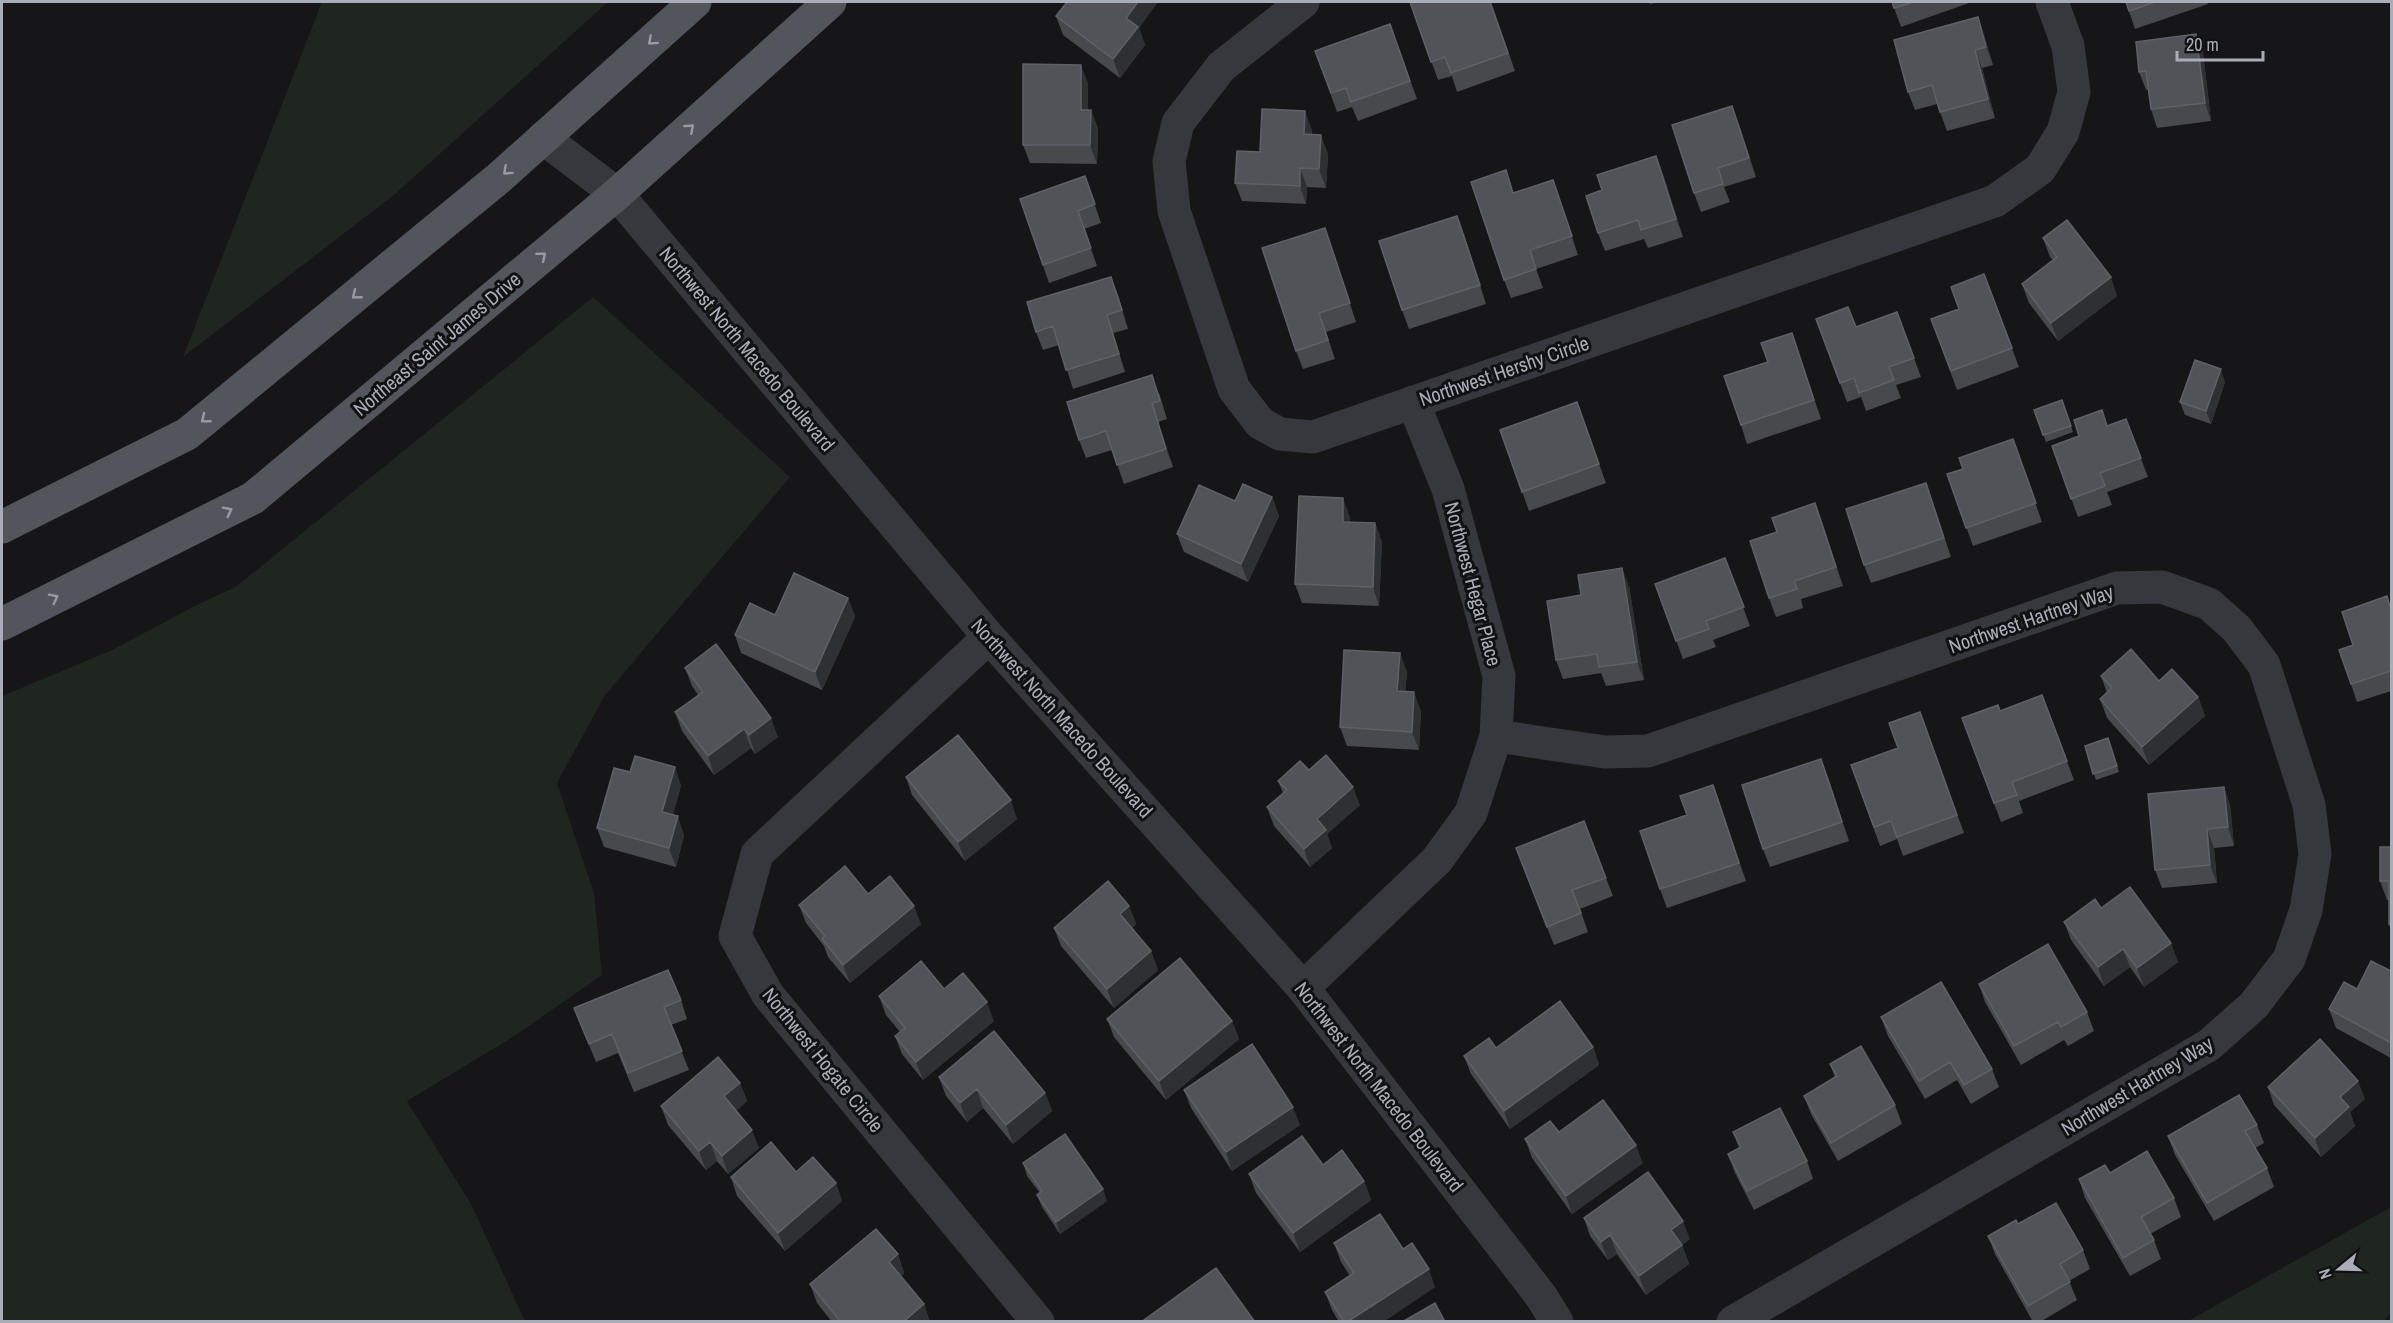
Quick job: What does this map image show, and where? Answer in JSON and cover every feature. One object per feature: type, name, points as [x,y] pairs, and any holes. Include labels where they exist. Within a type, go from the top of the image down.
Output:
[{"type":"main road","points":[[2,527],[187,434],[500,177],[695,2]]},
{"type":"main road","name":"Northeast Saint James Drive","points":[[2,624],[253,498],[617,194],[830,2]]},
{"type":"street","name":"Northwest Hershy Circle","points":[[1303,2],[1221,67],[1178,123],[1169,161],[1174,211],[1234,389],[1260,423],[1280,434],[1313,437],[1995,201],[2040,169],[2063,132],[2074,92],[2068,46],[2052,2]]},
{"type":"street","name":"Northwest North Macedo Boulevard","points":[[543,138],[617,194],[989,637],[1303,988],[1541,1296],[1557,1322]]},
{"type":"street","name":"Northwest Hegar Place","points":[[1303,988],[1437,860],[1471,813],[1496,736],[1498,676],[1448,489],[1413,402]]},
{"type":"street","name":"Northwest Hartney Way","points":[[1496,736],[1605,752],[1648,751],[2117,588],[2162,587],[2209,604],[2237,630],[2264,665],[2309,805],[2315,854],[2306,910],[2289,959],[2254,1005],[2209,1045],[1733,1322]]},
{"type":"street","name":"Northwest Hogate Circle","points":[[989,637],[757,854],[735,936],[768,995],[1038,1322]]},
{"type":"shaded area","points":[[322,2],[608,2],[394,195],[183,357]]},
{"type":"shaded area","points":[[593,297],[790,477],[605,695],[557,783],[594,893],[602,975],[513,1037],[407,1101],[471,1204],[525,1321],[2,1321],[2,696],[112,650],[237,586]]},
{"type":"shaded area","points":[[2391,1207],[2391,1312],[2384,1321],[2188,1321]]},
{"type":"building","points":[[1067,2],[1138,2],[1126,18],[1138,27],[1113,59],[1056,16]]},
{"type":"building","points":[[1410,2],[1490,2],[1508,53],[1451,73],[1445,57],[1431,62]]},
{"type":"building","points":[[1892,2],[1914,2],[1894,8]]},
{"type":"building","points":[[2126,2],[2155,2],[2129,11]]},
{"type":"building","points":[[1978,17],[1986,47],[1975,50],[1988,99],[1940,112],[1932,85],[1908,92],[1894,40]]},
{"type":"building","points":[[1390,24],[1410,81],[1351,102],[1346,88],[1331,93],[1315,51]]},
{"type":"building","points":[[2196,34],[2205,103],[2151,109],[2146,71],[2139,72],[2136,42]]},
{"type":"building","points":[[1023,64],[1081,65],[1081,110],[1091,110],[1090,145],[1023,145]]},
{"type":"building","points":[[1732,106],[1749,158],[1718,168],[1723,184],[1694,193],[1672,125]]},
{"type":"building","points":[[1262,109],[1305,111],[1304,134],[1321,135],[1319,169],[1300,168],[1300,186],[1235,183],[1237,151],[1260,152]]},
{"type":"building","points":[[1656,156],[1676,219],[1641,230],[1638,220],[1598,233],[1586,196],[1602,190],[1597,175]]},
{"type":"building","points":[[1506,170],[1513,193],[1553,180],[1572,236],[1530,250],[1536,269],[1504,280],[1471,182]]},
{"type":"building","points":[[1085,176],[1095,204],[1078,211],[1091,248],[1043,265],[1020,199]]},
{"type":"building","points":[[1457,216],[1480,285],[1402,310],[1379,241]]},
{"type":"building","points":[[2067,220],[2111,277],[2051,323],[2022,284],[2057,257],[2043,238]]},
{"type":"building","points":[[1325,228],[1350,303],[1319,313],[1328,340],[1296,351],[1262,248]]},
{"type":"building","points":[[1984,274],[2012,348],[1951,371],[1931,319],[1959,309],[1951,287]]},
{"type":"building","points":[[1111,277],[1122,310],[1107,315],[1119,354],[1066,370],[1053,326],[1036,332],[1027,302]]},
{"type":"building","points":[[1848,307],[1856,327],[1897,312],[1914,358],[1889,367],[1894,380],[1859,393],[1854,378],[1840,383],[1816,319]]},
{"type":"building","points":[[1792,333],[1814,400],[1741,425],[1724,376],[1768,362],[1761,343]]},
{"type":"building","points":[[2195,360],[2221,369],[2206,411],[2180,402]]},
{"type":"building","points":[[1152,375],[1160,401],[1152,403],[1166,449],[1117,465],[1106,431],[1079,440],[1067,402]]},
{"type":"building","points":[[2062,400],[2071,426],[2043,435],[2034,410]]},
{"type":"building","points":[[1577,402],[1599,464],[1522,492],[1500,430]]},
{"type":"building","points":[[2102,410],[2107,426],[2126,419],[2141,458],[2100,473],[2105,486],[2071,499],[2052,446],[2079,436],[2074,420]]},
{"type":"building","points":[[2013,439],[2036,503],[1966,528],[1947,474],[1963,469],[1959,458]]},
{"type":"building","points":[[1926,483],[1944,538],[1864,565],[1846,509]]},
{"type":"building","points":[[1243,484],[1272,497],[1241,564],[1177,534],[1199,485],[1235,501]]},
{"type":"building","points":[[1299,496],[1343,498],[1343,522],[1375,523],[1373,587],[1295,584]]},
{"type":"building","points":[[1815,503],[1836,567],[1794,581],[1797,589],[1769,598],[1750,541],[1777,532],[1772,518]]},
{"type":"building","points":[[1725,558],[1744,607],[1706,621],[1709,629],[1676,641],[1655,584]]},
{"type":"building","points":[[1622,568],[1637,662],[1599,667],[1597,654],[1556,660],[1547,601],[1581,595],[1578,575]]},
{"type":"building","points":[[794,573],[848,598],[815,672],[735,635],[750,603],[775,615]]},
{"type":"building","points":[[2387,596],[2391,610],[2391,671],[2351,684],[2339,650],[2353,645],[2342,612]]},
{"type":"building","points":[[716,644],[771,718],[749,735],[744,729],[708,756],[675,712],[703,692],[685,668]]},
{"type":"building","points":[[2131,649],[2159,681],[2172,669],[2198,697],[2142,747],[2100,699],[2112,688],[2101,676]]},
{"type":"building","points":[[1344,650],[1400,653],[1397,691],[1414,692],[1412,732],[1340,727]]},
{"type":"building","points":[[2042,695],[2067,761],[2012,782],[2017,795],[1994,803],[1962,718],[1998,705],[2000,711]]},
{"type":"building","points":[[1920,712],[1957,815],[1897,837],[1891,821],[1874,827],[1851,765],[1898,748],[1889,723]]},
{"type":"building","points":[[958,735],[1011,800],[958,842],[906,777]]},
{"type":"building","points":[[2108,738],[2117,766],[2093,774],[2085,746]]},
{"type":"building","points":[[1326,755],[1353,787],[1317,819],[1326,830],[1304,849],[1267,807],[1287,790],[1278,781],[1300,761],[1309,770]]},
{"type":"building","points":[[635,756],[675,767],[662,812],[678,816],[669,848],[597,828],[614,768],[630,772]]},
{"type":"building","points":[[1821,759],[1842,822],[1763,849],[1742,785]]},
{"type":"building","points":[[1713,785],[1739,863],[1660,889],[1640,831],[1687,815],[1680,796]]},
{"type":"building","points":[[2224,787],[2228,827],[2207,829],[2210,865],[2155,870],[2148,794]]},
{"type":"building","points":[[1584,821],[1606,878],[1572,890],[1581,913],[1547,927],[1516,848]]},
{"type":"building","points":[[2380,847],[2391,847],[2391,925],[2389,924],[2389,881],[2380,881]]},
{"type":"building","points":[[845,866],[868,894],[890,876],[914,906],[843,965],[822,939],[825,936],[799,905]]},
{"type":"building","points":[[1108,881],[1129,906],[1120,914],[1151,951],[1107,989],[1054,928]]},
{"type":"building","points":[[2130,887],[2171,943],[2137,968],[2123,949],[2098,967],[2064,922],[2095,899],[2101,908]]},
{"type":"building","points":[[2048,944],[2087,1012],[2061,1027],[2058,1022],[2014,1046],[1979,984]]},
{"type":"building","points":[[1180,958],[1232,1021],[1159,1081],[1107,1019]]},
{"type":"building","points":[[921,961],[944,989],[963,973],[987,1002],[916,1062],[895,1036],[905,1028],[879,996]]},
{"type":"building","points":[[2371,961],[2391,971],[2391,1043],[2329,1009],[2344,982],[2357,989]]},
{"type":"building","points":[[668,970],[681,1000],[664,1007],[682,1051],[628,1073],[612,1034],[589,1044],[574,1008]]},
{"type":"building","points":[[1941,982],[1992,1069],[1964,1085],[1950,1062],[1919,1081],[1881,1017]]},
{"type":"building","points":[[1560,1001],[1593,1047],[1504,1111],[1464,1056],[1489,1038],[1496,1048]]},
{"type":"building","points":[[994,1031],[1045,1093],[1006,1125],[977,1089],[960,1103],[939,1077]]},
{"type":"building","points":[[2320,1039],[2358,1081],[2340,1097],[2349,1107],[2315,1138],[2268,1087]]},
{"type":"building","points":[[1252,1044],[1293,1107],[1226,1152],[1184,1090]]},
{"type":"building","points":[[1861,1046],[1895,1105],[1831,1143],[1804,1096],[1837,1076],[1830,1064]]},
{"type":"building","points":[[718,1057],[740,1083],[724,1096],[752,1130],[722,1156],[710,1142],[699,1151],[661,1106]]},
{"type":"building","points":[[2239,1095],[2257,1125],[2245,1131],[2267,1168],[2207,1203],[2168,1136]]},
{"type":"building","points":[[1603,1100],[1636,1145],[1566,1196],[1525,1139],[1550,1121],[1559,1132]]},
{"type":"building","points":[[1780,1108],[1807,1161],[1747,1191],[1728,1154],[1741,1147],[1733,1132]]},
{"type":"building","points":[[1065,1134],[1103,1189],[1056,1222],[1037,1195],[1042,1191],[1023,1163]]},
{"type":"building","points":[[1302,1136],[1323,1165],[1342,1150],[1364,1181],[1293,1233],[1249,1174]]},
{"type":"building","points":[[771,1142],[796,1172],[813,1157],[836,1183],[778,1233],[731,1177]]},
{"type":"building","points":[[2147,1151],[2174,1198],[2141,1217],[2154,1240],[2123,1258],[2079,1179],[2105,1165],[2110,1173]]},
{"type":"building","points":[[1648,1172],[1683,1221],[1671,1230],[1682,1245],[1639,1276],[1610,1235],[1601,1242],[1584,1218]]},
{"type":"building","points":[[2056,1203],[2083,1250],[2060,1264],[2070,1282],[2028,1306],[1988,1236],[2016,1220],[2018,1224]]},
{"type":"building","points":[[1380,1214],[1403,1249],[1412,1243],[1429,1269],[1344,1322],[1325,1292],[1354,1273],[1334,1243]]},
{"type":"building","points":[[876,1229],[898,1254],[889,1262],[924,1304],[903,1322],[841,1322],[810,1284]]},
{"type":"building","points":[[1216,1268],[1255,1322],[1145,1322],[1144,1320]]},
{"type":"building","points":[[1435,1303],[1445,1322],[1402,1322]]}]
